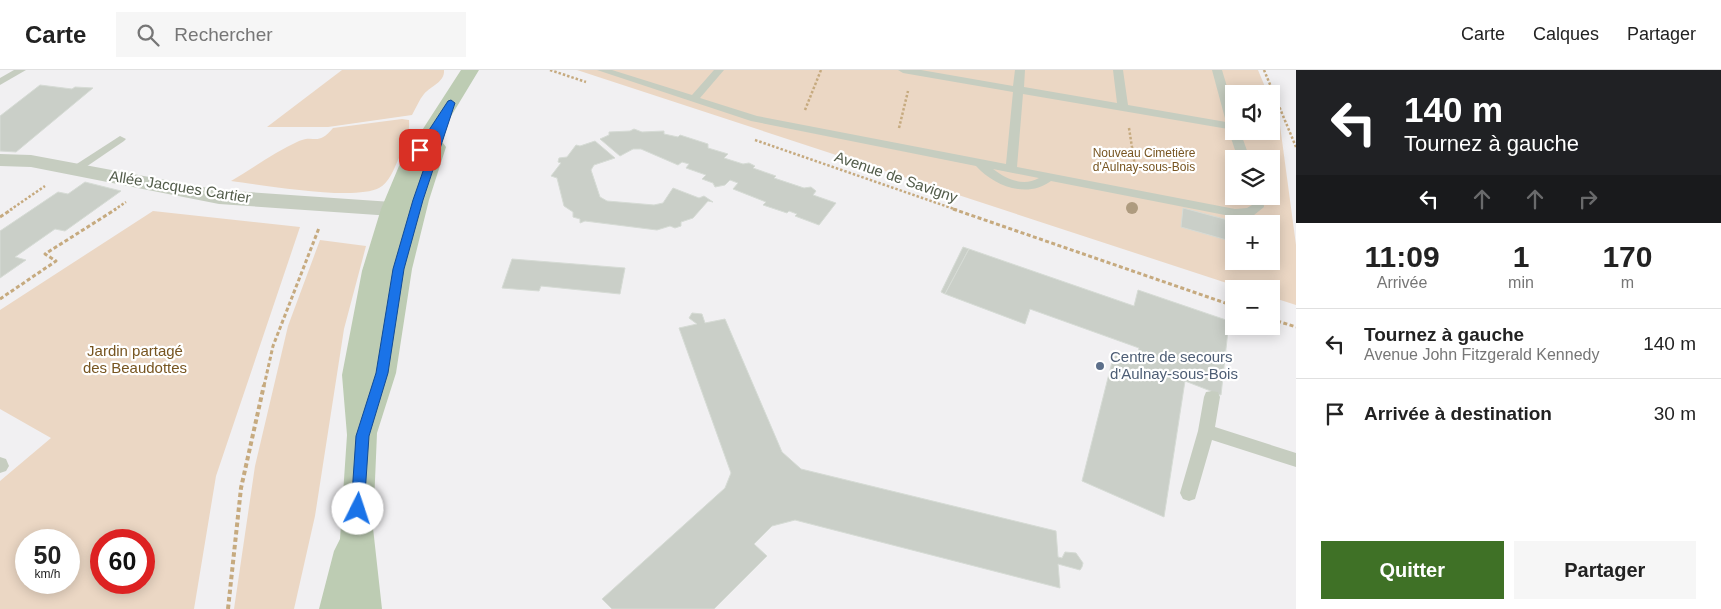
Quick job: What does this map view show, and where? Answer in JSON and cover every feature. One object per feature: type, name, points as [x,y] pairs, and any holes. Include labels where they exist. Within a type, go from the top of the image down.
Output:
[{"type":"main road","points":[[364,609],[356,528],[362,436],[356,375],[375,271],[392,210],[410,166],[470,70]]},
{"type":"main road","points":[[362,436],[382,373],[398,269],[418,200],[451,103]]},
{"type":"main road","points":[[337,609],[356,528]]},
{"type":"street","name":"Allée Jacques Cartier","points":[[0,160],[31,162],[76,169],[219,197],[392,210]]},
{"type":"lane","points":[[0,82],[21,70]]},
{"type":"lane","points":[[602,70],[755,119],[1236,213],[1250,212],[1258,205]]},
{"type":"lane","points":[[694,100],[719,70]]},
{"type":"lane","points":[[1011,169],[1020,70]]},
{"type":"lane","points":[[1118,70],[1125,108]]},
{"type":"lane","points":[[1217,70],[1225,100]]},
{"type":"lane","points":[[908,71],[1125,108],[1225,127]]},
{"type":"lane","points":[[76,169],[120,139]]},
{"type":"lane","points":[[979,162],[997,178],[1017,185],[1039,183],[1049,176]]},
{"type":"lane","points":[[1189,492],[1206,430],[1212,397]]},
{"type":"lane","points":[[1206,430],[1296,460]]},
{"type":"path","points":[[550,70],[588,83]]},
{"type":"path","points":[[798,127],[821,70]]},
{"type":"path","points":[[1264,70],[1296,147]]},
{"type":"path","points":[[894,146],[908,71]]},
{"type":"path","points":[[1125,108],[1138,194]]},
{"type":"path","name":"Avenue de Savigny","points":[[747,138],[1225,303]]},
{"type":"path","points":[[0,217],[52,181],[76,169]]},
{"type":"path","points":[[0,299],[56,261],[45,254],[153,184]]},
{"type":"path","points":[[228,609],[241,488],[273,346],[327,206]]},
{"type":"path","points":[[1280,322],[1296,327]]},
{"type":"green space","points":[[342,70],[444,70],[444,74],[437,84],[424,94],[412,115],[328,127],[267,127]]},
{"type":"green space","name":"Nouveau Cimetière d'Aulnay-sous-Bois","points":[[577,70],[1258,70],[1264,85],[1225,85],[1225,140],[1280,140],[1280,125],[1296,245],[1296,305],[1280,300],[1280,280],[1225,280],[1225,282]]},
{"type":"green space","points":[[402,119],[409,120],[409,131],[403,150],[391,176],[379,188],[367,192],[330,193],[231,181],[290,145],[304,139],[319,139],[328,134],[333,128]]},
{"type":"green space","name":"Jardin partagé des Beaudottes","points":[[153,211],[300,227],[216,476],[194,609],[0,609],[0,481],[51,438],[0,409],[0,310]]},
{"type":"green space","points":[[320,240],[366,246],[344,329],[315,516],[294,609],[234,609],[255,466],[288,326]]},
{"type":"building","points":[[40,85],[72,89],[75,87],[93,88],[16,152],[0,151],[0,116]]},
{"type":"building","points":[[634,129],[642,132],[664,131],[664,134],[678,137],[680,135],[708,144],[708,148],[728,154],[724,158],[743,164],[749,163],[755,166],[753,168],[776,176],[774,178],[804,188],[811,187],[816,191],[813,195],[836,203],[819,225],[795,216],[797,214],[789,211],[787,213],[763,205],[766,202],[733,189],[738,183],[730,180],[725,185],[715,187],[713,183],[702,179],[706,175],[686,168],[689,164],[682,162],[678,165],[641,149],[633,149],[620,156],[600,139],[609,135],[609,132],[630,131]]},
{"type":"building","points":[[595,141],[615,158],[594,165],[591,170],[600,197],[607,201],[654,205],[663,203],[673,188],[699,198],[704,196],[713,202],[708,201],[693,218],[681,222],[681,226],[675,228],[670,226],[657,230],[585,221],[580,223],[580,219],[573,217],[573,212],[564,206],[557,178],[551,176],[561,163],[558,162],[559,158],[567,157],[576,145],[580,146]]},
{"type":"building","points":[[85,182],[121,191],[65,231],[55,229],[15,257],[26,260],[0,278],[0,231],[58,192],[68,194]]},
{"type":"building","points":[[1183,208],[1225,219],[1225,239],[1181,227]]},
{"type":"building","points":[[963,247],[969,249],[945,294],[941,292]]},
{"type":"building","points":[[969,249],[1134,306],[1138,290],[1225,320],[1225,335],[1227,335],[1221,395],[1185,381],[1164,517],[1082,481],[1114,354],[1136,363],[1139,348],[1030,309],[1025,324],[945,294]]},
{"type":"building","points":[[512,259],[625,268],[620,294],[541,286],[539,291],[502,288]]},
{"type":"building","points":[[692,313],[702,314],[705,323],[725,319],[782,452],[801,469],[1056,531],[1058,557],[1062,558],[1065,552],[1076,553],[1083,563],[1082,567],[1080,570],[1058,564],[1060,588],[795,520],[772,526],[754,544],[767,556],[714,609],[612,609],[602,599],[725,488],[731,473],[679,328],[697,324],[689,318]]},
{"type":"place","name":"Centre de secours d'Aulnay-sous-Bois","points":[[1100,366]]},
{"type":"route","points":[[358,509],[362,436],[382,373],[398,269],[418,200],[451,103],[420,150]]}]
